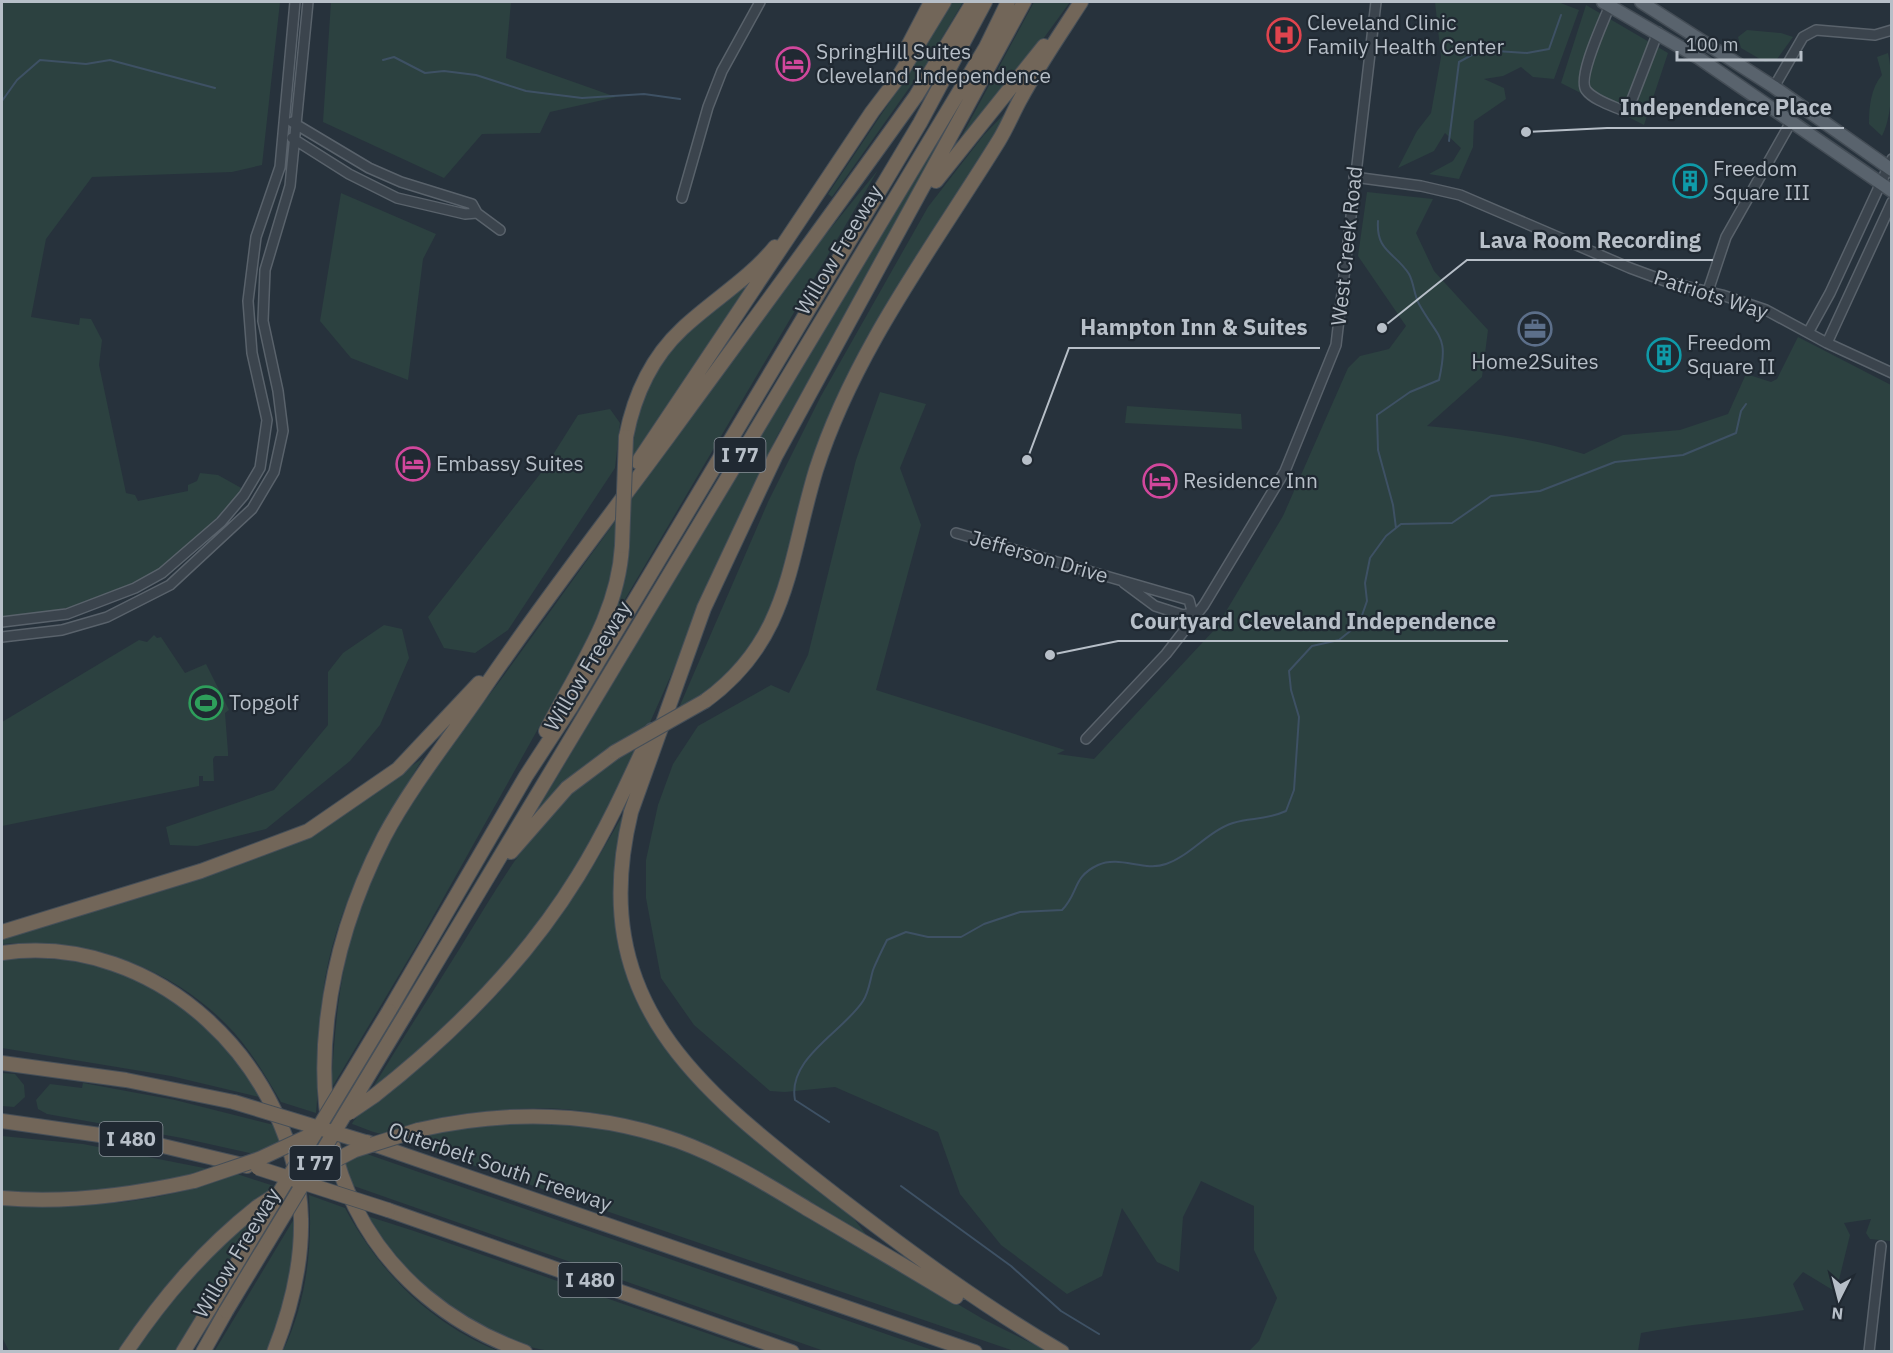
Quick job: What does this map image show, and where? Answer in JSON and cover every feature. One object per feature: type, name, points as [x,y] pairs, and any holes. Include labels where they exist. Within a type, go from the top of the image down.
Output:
[{"type":"highway","points":[[872,112],[930,2]]},
{"type":"highway","points":[[602,523],[619,491],[807,208],[897,79],[944,2]]},
{"type":"highway","points":[[525,1352],[484,1335],[445,1312],[412,1285],[375,1242],[356,1210],[340,1173],[327,1120],[325,1094],[327,1034],[332,994],[343,947],[364,882],[386,834],[408,796],[602,523],[891,131],[935,67],[973,2]]},
{"type":"highway","name":"Willow Freeway","points":[[183,1352],[389,1011],[526,776],[577,697],[920,123],[985,2]]},
{"type":"highway","name":"Willow Freeway","points":[[203,1352],[471,907],[564,746],[986,47],[1008,2]]},
{"type":"highway","points":[[1024,2],[775,457],[704,608],[689,655],[639,787],[625,839],[621,872],[622,914],[631,962],[648,1009],[680,1060],[700,1083],[764,1139],[958,1288],[1062,1352]]},
{"type":"highway","points":[[471,907],[545,811],[584,773],[615,752],[705,701],[740,671],[761,645],[783,596],[817,469],[848,389],[874,341],[1000,140],[1021,97],[1081,2]]},
{"type":"highway","points":[[890,250],[941,173],[1081,2]]},
{"type":"highway","points":[[526,776],[558,708],[606,619],[619,576],[626,437],[630,416],[645,379],[670,341],[763,261],[807,208]]},
{"type":"highway","points":[[2,932],[122,893],[201,871],[308,831],[398,769],[507,654]]},
{"type":"highway","points":[[2,1198],[100,1197],[194,1181],[238,1167],[297,1143],[374,1096],[461,1021],[513,965],[554,911],[604,831],[689,655]]},
{"type":"highway","points":[[2,953],[38,951],[69,954],[100,960],[145,977],[175,994],[204,1016],[242,1056],[258,1078],[284,1134],[295,1173],[301,1218],[295,1288],[274,1352]]},
{"type":"highway","name":"Outerbelt South Freeway","points":[[2,1063],[126,1080],[234,1102],[365,1142],[975,1352]]},
{"type":"highway","points":[[126,1352],[180,1278],[217,1240],[257,1207],[329,1162],[385,1139],[418,1130],[477,1118],[542,1115],[600,1121],[680,1142],[731,1164],[964,1301],[1062,1352]]},
{"type":"highway","name":"I 480","points":[[2,1121],[132,1139],[258,1168],[388,1210],[792,1352]]},
{"type":"main road","points":[[1641,2],[1890,165]]},
{"type":"main road","points":[[1607,3],[1658,32],[1892,191]]},
{"type":"street","points":[[2,622],[67,614],[135,588],[168,570],[226,516],[244,495],[260,468],[267,420],[252,353],[248,301],[256,237],[279,167],[295,2]]},
{"type":"street","points":[[2,637],[62,630],[107,616],[142,601],[170,585],[237,525],[254,506],[274,472],[283,431],[278,391],[267,352],[263,320],[264,286],[271,244],[290,186],[308,2]]},
{"type":"street","points":[[682,198],[692,154],[722,71],[760,2]]},
{"type":"street","name":"West Creek Road","points":[[1086,739],[1166,654],[1285,471],[1336,343],[1376,2]]},
{"type":"street","points":[[1607,3],[1583,77],[1586,90],[1592,95],[1624,111],[1628,110],[1658,32]]},
{"type":"street","points":[[1774,87],[1803,37],[1816,30],[1875,34],[1892,30]]},
{"type":"street","points":[[284,119],[296,123],[369,168],[423,189],[472,204],[477,213],[500,230]]},
{"type":"street","points":[[1708,291],[1726,237],[1791,122]]},
{"type":"street","points":[[282,133],[370,185],[420,205],[465,214],[477,213]]},
{"type":"street","points":[[1809,331],[1830,293],[1879,183],[1890,165]]},
{"type":"street","name":"Patriots Way","points":[[1354,177],[1421,186],[1460,195],[1630,268],[1668,282],[1708,291],[1766,310],[1892,374]]},
{"type":"street","points":[[420,205],[423,189]]},
{"type":"street","points":[[1827,343],[1892,202]]},
{"type":"street","points":[[226,516],[237,525]]},
{"type":"street","name":"Jefferson Drive","points":[[956,533],[1189,600],[1195,612],[1183,615],[1155,606],[1122,582]]},
{"type":"street","points":[[1869,1352],[1881,1246]]},
{"type":"green space","points":[[2,2],[280,2],[262,165],[232,172],[92,177],[46,239],[31,317],[79,325],[80,318],[91,319],[102,340],[99,365],[126,493],[135,495],[138,501],[188,491],[188,485],[197,481],[200,473],[218,475],[243,489],[186,549],[148,579],[87,603],[2,620]]},
{"type":"green space","points":[[331,2],[511,2],[506,58],[616,97],[550,112],[540,133],[482,134],[444,178],[323,122]]},
{"type":"green space","points":[[949,2],[963,2],[929,60],[832,197],[828,194],[889,103]]},
{"type":"green space","points":[[1034,2],[1070,2],[1001,97],[958,143]]},
{"type":"green space","points":[[1435,2],[1558,2],[1579,10],[1554,79],[1533,77],[1521,67],[1503,76],[1484,79],[1504,88],[1506,99],[1474,121],[1473,147],[1459,179],[1429,174],[1453,161],[1461,148],[1445,133],[1434,151],[1398,168],[1417,131],[1431,113],[1441,57]]},
{"type":"green space","points":[[1586,5],[1668,53],[1644,125],[1561,83]]},
{"type":"green space","points":[[1747,30],[1781,33],[1793,37],[1777,59],[1765,62],[1741,48],[1738,37]]},
{"type":"green space","points":[[1888,53],[1891,95],[1886,127],[1882,136],[1869,124],[1869,111],[1873,91],[1882,75],[1877,57]]},
{"type":"green space","points":[[959,103],[962,106],[776,438],[648,727],[541,810],[539,807]]},
{"type":"green space","points":[[1006,112],[1011,112],[855,366],[780,587],[752,649],[718,685],[678,710],[768,502],[821,396],[928,207],[983,136]]},
{"type":"green space","points":[[878,170],[605,633],[616,607],[626,570],[629,502],[822,239]]},
{"type":"green space","points":[[1367,192],[1433,199],[1416,233],[1434,271],[1488,330],[1482,377],[1427,426],[1506,436],[1584,454],[1623,435],[1680,430],[1728,414],[1746,374],[1771,382],[1777,379],[1798,337],[1891,385],[1891,1241],[1870,1239],[1866,1233],[1871,1219],[1844,1223],[1850,1235],[1836,1292],[1803,1272],[1793,1284],[1804,1310],[1641,1333],[1638,1351],[1249,1351],[1259,1341],[1277,1298],[1254,1250],[1254,1206],[1201,1181],[1183,1217],[1179,1272],[1157,1262],[1122,1208],[1102,1276],[1067,1294],[1001,1245],[960,1194],[938,1132],[835,1087],[785,1092],[770,1091],[694,1025],[661,978],[646,898],[646,860],[658,805],[673,764],[698,726],[771,685],[789,693],[808,655],[856,460],[880,392],[926,404],[900,468],[921,525],[876,690],[1065,750],[1057,754],[1094,759],[1216,628],[1283,516],[1348,368],[1360,356],[1389,349],[1406,326],[1358,256]]},
{"type":"green space","points":[[341,193],[436,234],[423,259],[408,380],[351,358],[320,321]]},
{"type":"green space","points":[[755,280],[629,464],[641,401],[666,355],[704,317]]},
{"type":"green space","points":[[1127,406],[1241,414],[1242,429],[1125,423]]},
{"type":"green space","points":[[610,409],[620,423],[615,468],[508,630],[475,653],[444,648],[428,617],[544,469],[578,415]]},
{"type":"green space","points":[[617,519],[616,569],[595,627],[421,938],[331,1089],[336,1021],[347,954],[360,910],[388,847],[404,817],[441,760]]},
{"type":"green space","points":[[384,625],[402,629],[409,658],[380,725],[350,761],[266,829],[197,846],[170,845],[166,827],[274,790],[328,725],[328,672],[343,653]]},
{"type":"green space","points":[[154,635],[157,638],[161,637],[185,673],[206,664],[229,710],[225,713],[228,756],[215,756],[213,759],[214,781],[203,781],[203,776],[199,776],[199,786],[2,826],[2,722],[139,640],[147,642]]},
{"type":"green space","points":[[637,749],[579,868],[537,931],[513,960],[460,1014],[375,1089],[375,1084],[490,899],[539,828],[578,787],[605,766]]},
{"type":"green space","points":[[423,758],[375,842],[337,930],[323,993],[316,1113],[281,1102],[249,1052],[226,1024],[203,1003],[151,971],[123,959],[63,945],[2,944],[2,939],[191,882],[265,855],[317,831],[348,812]]},
{"type":"green space","points":[[626,809],[614,876],[619,944],[635,995],[660,1040],[692,1080],[729,1116],[854,1219],[868,1237],[786,1187],[701,1144],[657,1128],[612,1116],[565,1109],[489,1111],[444,1117],[383,1134],[352,1124],[356,1118],[462,1030],[516,973],[564,910]]},
{"type":"green space","points":[[17,958],[77,962],[133,979],[159,992],[184,1008],[227,1048],[245,1072],[259,1097],[171,1076],[2,1048],[2,960]]},
{"type":"green space","points":[[2,1073],[15,1074],[24,1085],[25,1097],[14,1107],[2,1106]]},
{"type":"green space","points":[[83,1083],[175,1100],[274,1125],[280,1144],[254,1154],[182,1138],[47,1114],[38,1109],[36,1100],[50,1084],[82,1088]]},
{"type":"green space","points":[[555,1120],[643,1134],[711,1159],[983,1319],[1047,1351],[1014,1351],[402,1141],[456,1127]]},
{"type":"green space","points":[[2,1136],[83,1144],[214,1170],[161,1182],[109,1189],[56,1192],[2,1191]]},
{"type":"green space","points":[[364,1153],[935,1351],[824,1351],[351,1185],[344,1162]]},
{"type":"green space","points":[[237,1174],[274,1186],[230,1222],[189,1261],[152,1304],[119,1351],[9,1351],[2,1337],[2,1205],[62,1206],[121,1202],[180,1192]]},
{"type":"green space","points":[[309,1195],[345,1208],[374,1254],[409,1293],[429,1311],[450,1326],[498,1351],[283,1351],[297,1314],[306,1275],[310,1235]]},
{"type":"green space","points":[[364,1215],[758,1351],[567,1352],[521,1345],[468,1320],[444,1303],[401,1262]]},
{"type":"green space","points":[[256,1216],[175,1351],[133,1352],[174,1295],[203,1261],[219,1245]]},
{"type":"green space","points":[[294,1219],[293,1253],[288,1287],[279,1320],[266,1351],[214,1352]]},
{"type":"waterway","points":[[1449,141],[1459,62],[1481,50],[1527,53],[1549,49],[1561,15]]},
{"type":"waterway","points":[[383,60],[394,57],[425,73],[444,71],[476,75],[526,91],[582,98],[644,94],[680,99]]},
{"type":"waterway","points":[[2,101],[17,80],[40,60],[86,64],[110,60],[215,88]]},
{"type":"waterway","points":[[1378,221],[1378,231],[1383,246],[1409,274],[1419,304],[1440,339],[1443,354],[1439,380],[1410,392],[1377,415],[1378,450],[1393,505],[1396,528]]},
{"type":"waterway","points":[[829,1122],[795,1100],[795,1085],[799,1071],[818,1046],[863,1001],[873,970],[887,940],[906,932],[928,937],[961,937],[984,924],[1020,912],[1062,910],[1080,880],[1098,865],[1106,862],[1149,866],[1166,864],[1233,823],[1286,811],[1294,790],[1299,717],[1291,690],[1289,671],[1312,646],[1339,640],[1359,624],[1367,601],[1365,583],[1370,558],[1386,536],[1401,524],[1452,523],[1491,496],[1540,491],[1615,462],[1683,455],[1736,433],[1741,411],[1746,404]]},
{"type":"waterway","points":[[901,1186],[1011,1266],[1061,1311],[1099,1334]]},
{"type":"place","name":"Cleveland Clinic Family Health Center","points":[[1284,35]]},
{"type":"place","name":"SpringHill Suites Cleveland Independence","points":[[793,64]]},
{"type":"place","name":"Independence Place","points":[[1526,132]]},
{"type":"place","name":"Freedom Square III","points":[[1690,181]]},
{"type":"place","name":"Lava Room Recording","points":[[1382,328]]},
{"type":"place","name":"Home2Suites","points":[[1535,329]]},
{"type":"place","name":"Freedom Square II","points":[[1664,355]]},
{"type":"place","name":"Hampton Inn & Suites","points":[[1027,460]]},
{"type":"place","name":"Embassy Suites","points":[[413,464]]},
{"type":"place","name":"Residence Inn","points":[[1160,481]]},
{"type":"place","name":"Courtyard Cleveland Independence","points":[[1050,655]]},
{"type":"place","name":"Topgolf","points":[[206,703]]}]
